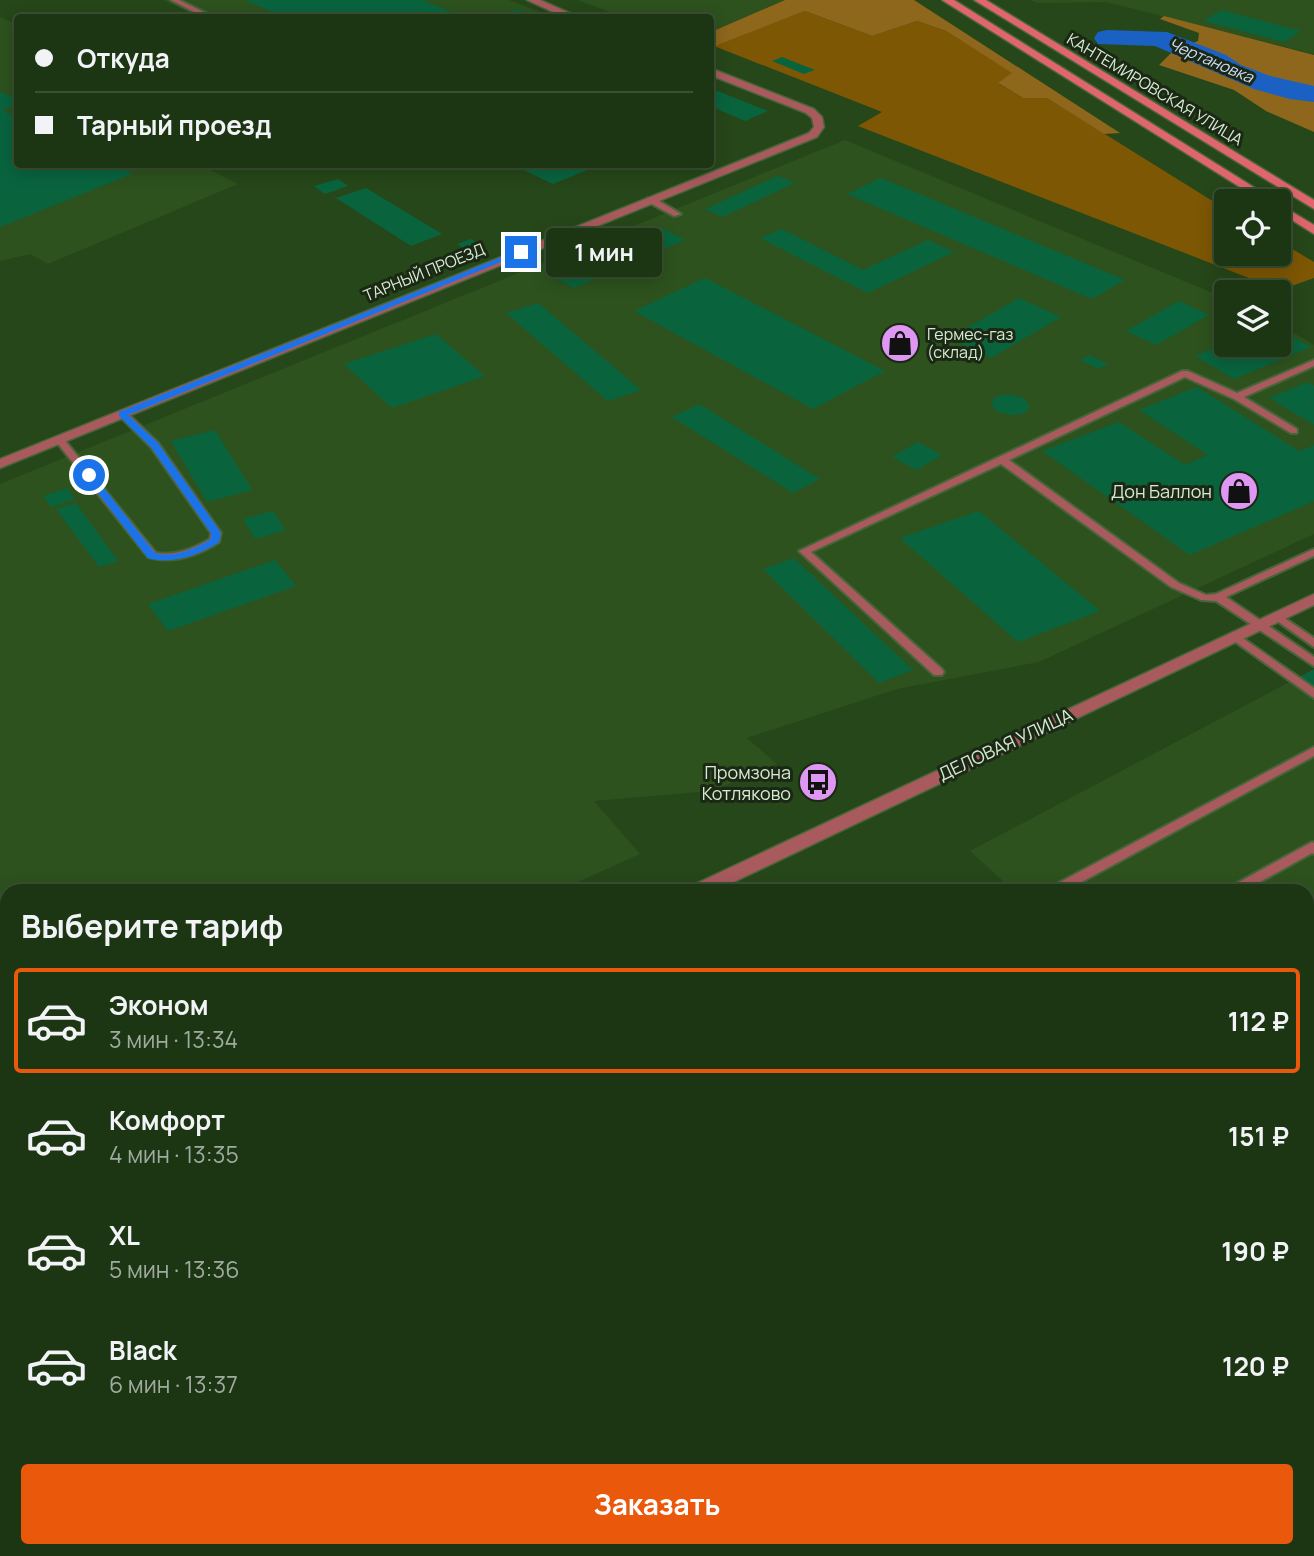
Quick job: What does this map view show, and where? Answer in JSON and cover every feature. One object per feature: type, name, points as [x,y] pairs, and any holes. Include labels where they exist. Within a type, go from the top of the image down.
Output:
[{"type":"main road","name":"КАНТЕМИРОВСКАЯ УЛИЦА","points":[[947,0],[1251,189]]},
{"type":"main road","name":"КАНТЕМИРОВСКАЯ УЛИЦА","points":[[979,0],[1314,205]]},
{"type":"main road","points":[[1291,215],[1314,230]]},
{"type":"street","points":[[533,0],[566,14]]},
{"type":"street","name":"ТАРНЫЙ ПРОЕЗД","points":[[0,464],[813,135],[818,127],[817,117],[810,111],[714,73]]},
{"type":"street","name":"ДЕЛОВАЯ УЛИЦА","points":[[713,884],[1314,599]]},
{"type":"lane","points":[[174,0],[204,14]]},
{"type":"lane","points":[[651,200],[677,214]]},
{"type":"lane","points":[[1237,397],[1314,363]]},
{"type":"lane","points":[[938,673],[804,551],[1185,373],[1237,397],[1294,431]]},
{"type":"lane","points":[[60,439],[152,555],[161,559],[205,547],[215,540],[216,533],[155,445],[122,414]]},
{"type":"lane","points":[[1002,460],[1175,585],[1205,598],[1218,597],[1314,552]]},
{"type":"lane","points":[[1218,597],[1314,662]]},
{"type":"lane","points":[[1277,616],[1314,643]]},
{"type":"lane","points":[[1234,636],[1314,694]]},
{"type":"lane","points":[[1068,884],[1314,751]]},
{"type":"lane","points":[[1246,884],[1312,847],[1314,849]]},
{"type":"shaded area","points":[[163,0],[509,0],[545,14],[193,14]]},
{"type":"shaded area","points":[[578,0],[785,0],[714,31],[714,14],[615,14]]},
{"type":"shaded area","points":[[785,0],[914,0],[1120,133],[1104,134],[1047,98],[1023,98],[998,83],[1012,73],[946,31],[917,21],[872,36],[805,11],[714,47],[714,31]]},
{"type":"shaded area","points":[[1031,0],[1314,0],[1314,54],[1106,2],[1037,3]]},
{"type":"shaded area","points":[[805,11],[872,36],[917,21],[946,31],[1013,73],[999,84],[1023,98],[1047,98],[1214,202],[1214,264],[858,126],[882,112],[714,46]]},
{"type":"shaded area","points":[[1164,16],[1314,55],[1314,132],[1266,111],[1234,90],[1159,65],[1173,51],[1198,41],[1199,33],[1160,19]]},
{"type":"shaded area","points":[[0,17],[14,24],[14,168],[207,168],[238,184],[48,264],[30,254],[0,261]]},
{"type":"shaded area","points":[[845,140],[1214,294],[1214,357],[1291,357],[1291,331],[1314,345],[1314,534],[1039,662],[897,689],[747,738],[777,764],[712,791],[594,801],[640,854],[574,884],[0,884],[0,484]]},
{"type":"shaded area","points":[[1291,248],[1314,262],[1314,278],[1291,286],[1291,280],[1254,280],[1218,266],[1291,266]]},
{"type":"shaded area","points":[[1314,669],[1314,884],[1006,884],[970,851]]},
{"type":"building","points":[[245,0],[422,0],[457,14],[276,14]]},
{"type":"building","points":[[517,9],[530,14],[506,14]]},
{"type":"building","points":[[1221,10],[1301,31],[1285,42],[1204,21]]},
{"type":"building","points":[[782,57],[815,70],[804,74],[772,61]]},
{"type":"building","points":[[714,90],[768,111],[745,121],[714,108]]},
{"type":"building","points":[[0,92],[14,98],[14,106],[2,110],[14,116],[14,168],[121,168],[132,174],[0,227]]},
{"type":"building","points":[[519,168],[593,168],[553,184]]},
{"type":"building","points":[[778,176],[795,183],[722,217],[705,209]]},
{"type":"building","points":[[881,178],[1125,280],[1092,299],[847,194]]},
{"type":"building","points":[[338,179],[348,186],[325,194],[314,186]]},
{"type":"building","points":[[366,188],[442,234],[411,246],[336,198]]},
{"type":"building","points":[[660,227],[685,240],[574,288],[549,274]]},
{"type":"building","points":[[782,229],[863,270],[928,240],[954,252],[868,293],[760,238]]},
{"type":"building","points":[[471,239],[485,248],[471,253],[457,244]]},
{"type":"building","points":[[705,278],[885,371],[813,409],[634,311]]},
{"type":"building","points":[[1019,298],[1061,317],[991,358],[949,338]]},
{"type":"building","points":[[1179,301],[1209,315],[1156,345],[1126,331]]},
{"type":"building","points":[[538,303],[641,390],[608,401],[506,313]]},
{"type":"building","points":[[436,334],[485,376],[392,408],[344,364]]},
{"type":"building","points":[[1291,336],[1311,347],[1291,355]]},
{"type":"building","points":[[1214,348],[1214,357],[1287,357],[1234,379],[1195,356]]},
{"type":"building","points":[[1089,355],[1108,364],[1099,369],[1080,360]]},
{"type":"building","points":[[1308,382],[1314,386],[1314,425],[1269,398]]},
{"type":"building","points":[[1197,387],[1299,451],[1314,445],[1314,501],[1190,555],[1042,451],[1119,422],[1185,465],[1208,455],[1139,410]]},
{"type":"building","points":[[1008,394],[1024,398],[1030,407],[1023,414],[1009,415],[996,411],[991,404],[995,397]]},
{"type":"building","points":[[699,404],[820,479],[793,493],[672,417]]},
{"type":"building","points":[[215,430],[252,490],[207,502],[171,441]]},
{"type":"building","points":[[918,442],[942,455],[917,470],[892,457]]},
{"type":"building","points":[[67,488],[75,499],[51,507],[43,496]]},
{"type":"building","points":[[76,503],[118,561],[99,567],[56,509]]},
{"type":"building","points":[[273,511],[286,530],[255,539],[243,519]]},
{"type":"building","points":[[979,511],[1100,611],[1018,642],[900,538]]},
{"type":"building","points":[[794,558],[913,670],[879,683],[763,569]]},
{"type":"building","points":[[275,560],[296,586],[168,631],[148,604]]},
{"type":"building","points":[[1314,669],[1314,687],[1300,677]]},
{"type":"waterway","name":"Чертановка","points":[[1107,38],[1158,38],[1264,83],[1291,88],[1290,91],[1314,94]]},
{"type":"place","name":"Гермес-газ (склад)","points":[[900,343]]},
{"type":"place","name":"Дон Баллон","points":[[1239,491]]},
{"type":"place","name":"Промзона Котляково","points":[[818,782]]},
{"type":"route","points":[[89,475],[152,555],[161,559],[205,547],[215,540],[216,533],[155,445],[122,414],[521,252]]}]
